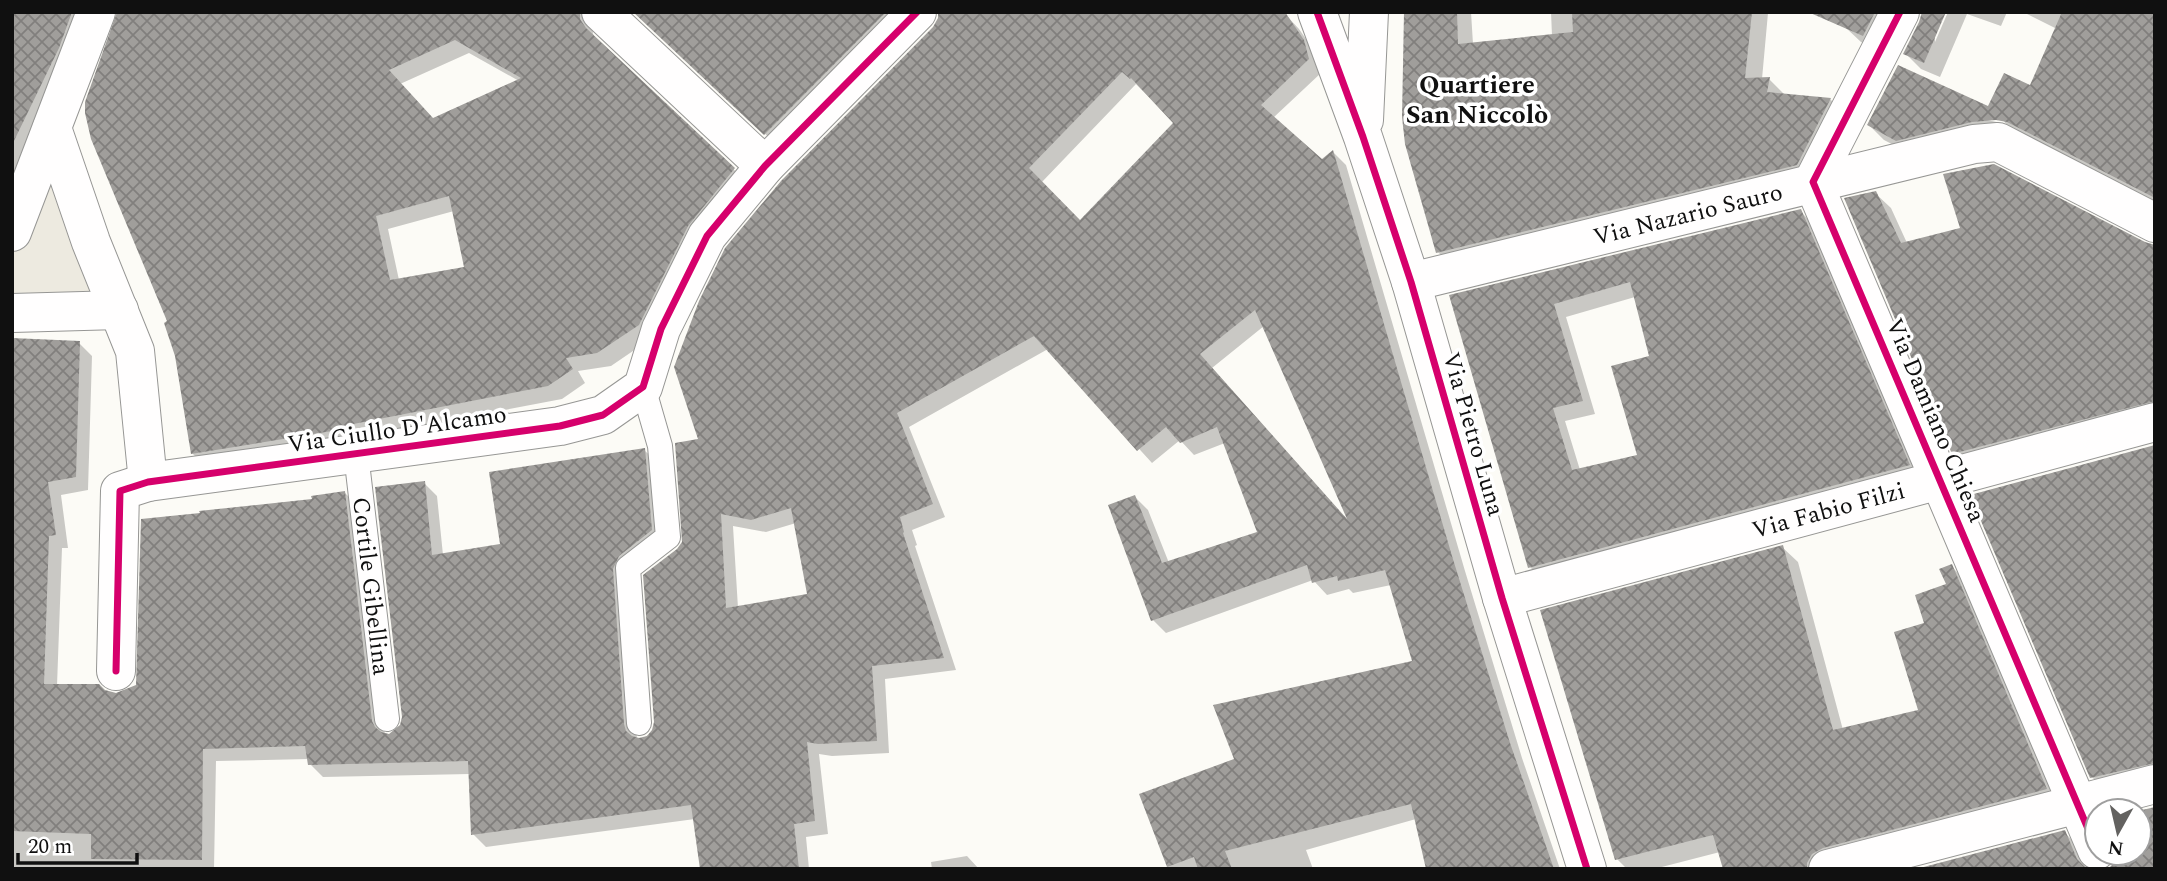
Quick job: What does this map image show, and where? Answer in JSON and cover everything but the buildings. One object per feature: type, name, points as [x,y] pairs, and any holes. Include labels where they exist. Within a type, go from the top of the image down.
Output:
[{"type":"street","points":[[12,232],[96,12]]},
{"type":"street","points":[[601,12],[765,166]]},
{"type":"street","points":[[643,387],[661,329],[707,236],[765,166],[917,12]]},
{"type":"street","name":"Via Pietro Luna","points":[[1317,12],[1363,136],[1410,282],[1502,598],[1587,869]]},
{"type":"street","name":"Via Pietro Luna","points":[[1363,136],[1369,12]]},
{"type":"street","points":[[1813,182],[1900,12]]},
{"type":"street","points":[[52,128],[91,242],[135,351],[148,482]]},
{"type":"street","name":"Via Nazario Sauro","points":[[1410,282],[1813,182],[1975,144],[1998,142],[2155,223]]},
{"type":"street","name":"Via Damiano Chiesa","points":[[1813,182],[2083,816]]},
{"type":"street","points":[[12,313],[119,310]]},
{"type":"street","name":"Via Ciullo D'Alcamo","points":[[116,671],[120,491],[148,482],[560,426],[603,415],[643,387]]},
{"type":"street","name":"Via Fabio Filzi","points":[[1502,598],[2155,422]]},
{"type":"street","points":[[1828,869],[2155,784]]},
{"type":"lane","points":[[639,723],[628,568],[668,537],[660,446],[643,387]]},
{"type":"lane","name":"Cortile Gibellina","points":[[356,454],[387,719]]},
{"type":"shaded area","points":[[51,143],[113,306],[12,308],[12,244]]},
{"type":"cycle path","points":[[116,671],[120,491],[148,482],[560,426],[603,415],[643,387],[661,329],[707,236],[765,166],[917,12]]},
{"type":"cycle path","points":[[1317,12],[1363,137],[1411,282],[1502,598],[1587,869]]},
{"type":"cycle path","points":[[1900,12],[1813,182],[2083,817]]},
{"type":"district","name":"Quartiere San Niccolò","points":[[1477,99]]}]
